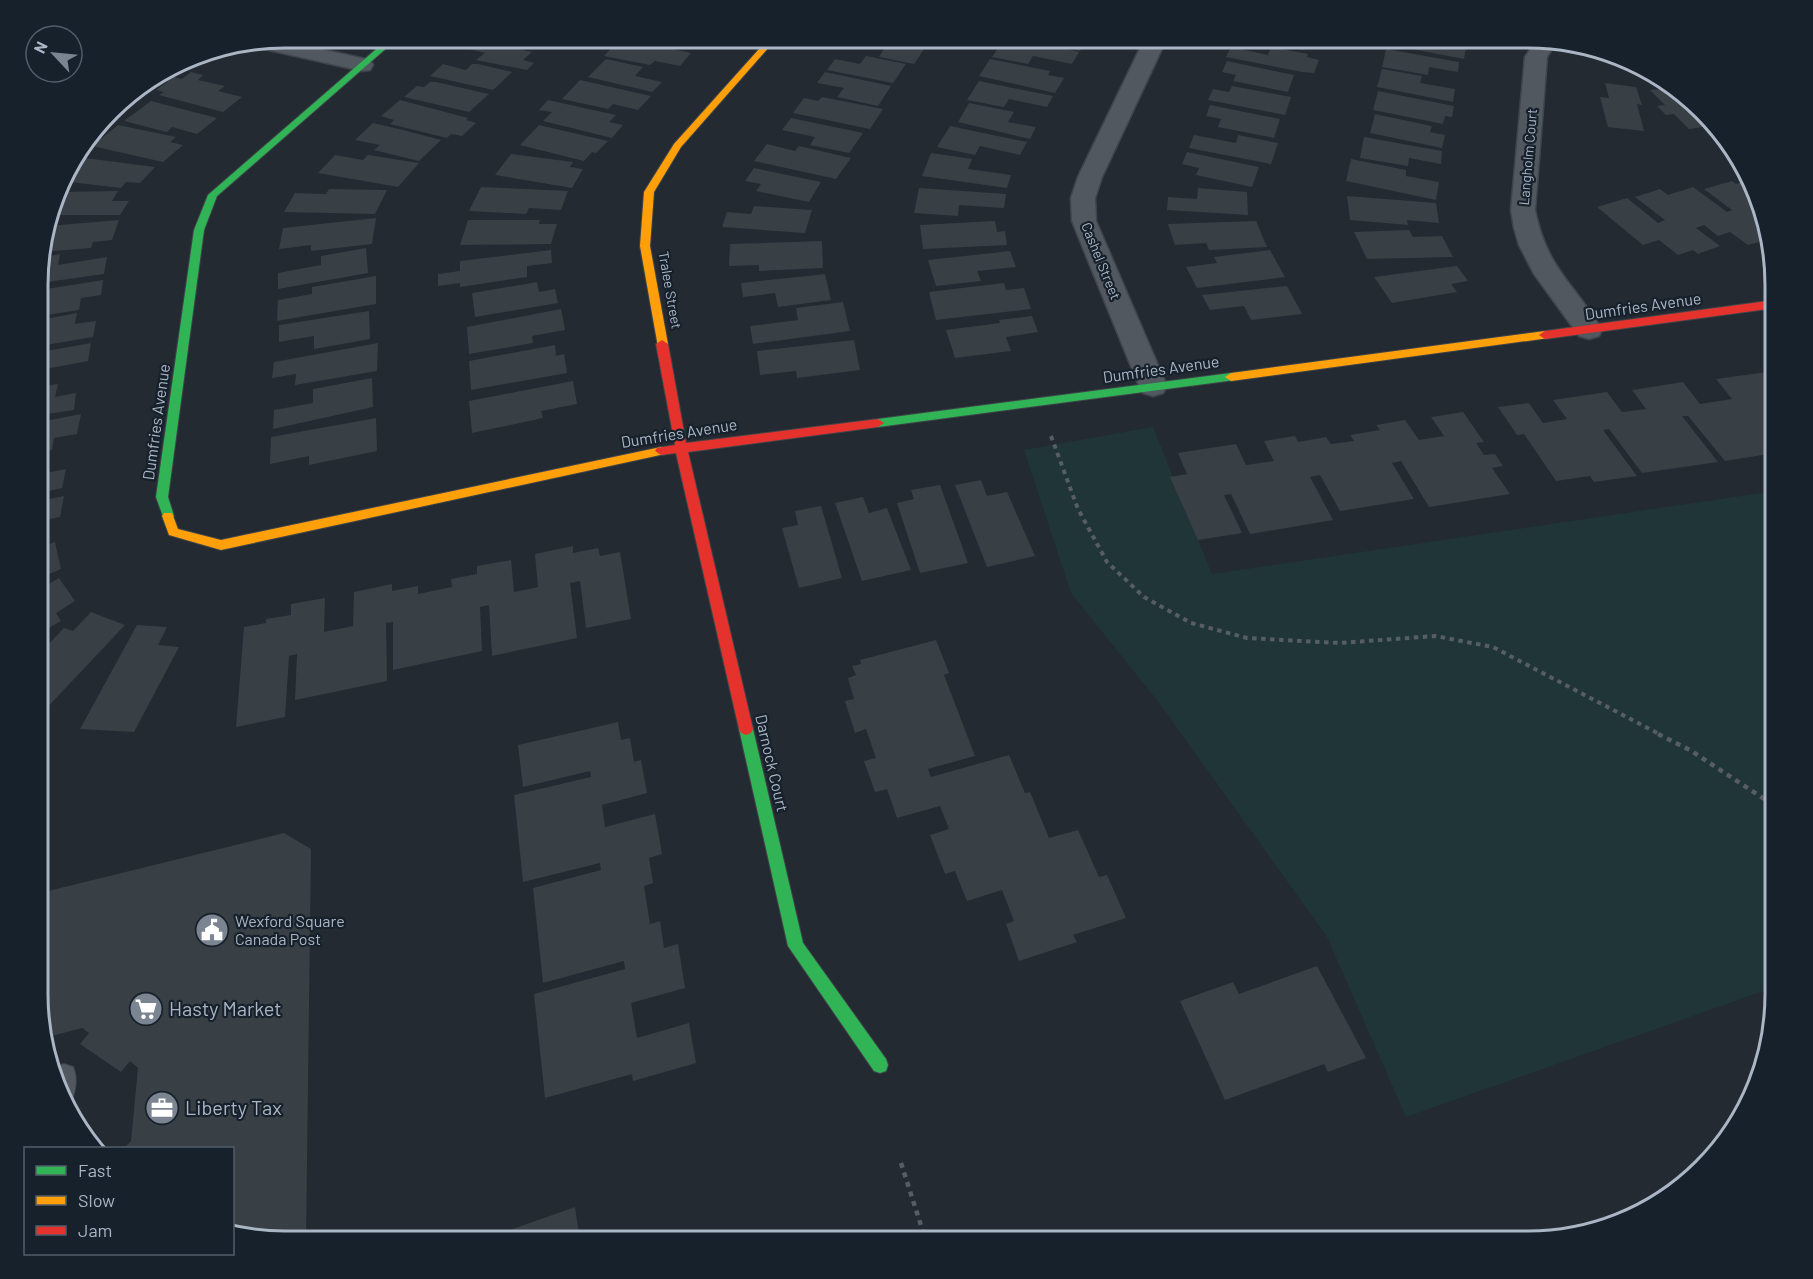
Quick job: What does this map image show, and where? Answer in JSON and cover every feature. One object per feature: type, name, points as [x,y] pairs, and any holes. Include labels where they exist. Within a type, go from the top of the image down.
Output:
[{"type":"street","points":[[287,48],[362,65]]},
{"type":"street","name":"Dumfries Avenue","points":[[382,48],[213,195],[200,230],[162,497],[173,532],[221,544],[681,447],[1041,403],[1153,386],[1765,305]]},
{"type":"street","name":"Tralee Street","points":[[681,447],[645,246],[649,192],[677,147],[764,48]]},
{"type":"street","name":"Cashel Street","points":[[1151,48],[1090,177],[1083,198],[1084,221],[1153,386]]},
{"type":"street","name":"Langholm Court","points":[[1541,49],[1536,57],[1523,210],[1526,233],[1537,258],[1589,330]]},
{"type":"street","name":"Darnock Court","points":[[681,447],[796,946],[880,1065]]},
{"type":"path","points":[[1041,403],[1078,509],[1107,562],[1144,597],[1191,623],[1247,638],[1340,643],[1435,636],[1493,647],[1552,680],[1690,750],[1765,799]]},
{"type":"path","points":[[901,1163],[923,1231]]},
{"type":"green space","points":[[1153,427],[1212,574],[1765,492],[1765,991],[1406,1117],[1327,937],[1160,704],[1071,593],[1024,450]]},
{"type":"building","points":[[465,48],[515,48],[532,52],[523,60],[534,63],[527,70],[476,60],[485,53]]},
{"type":"building","points":[[612,48],[668,48],[691,53],[680,66],[655,61],[650,65],[604,56]]},
{"type":"building","points":[[879,48],[925,48],[914,64],[879,57],[884,49]]},
{"type":"building","points":[[998,48],[1065,48],[1079,52],[1072,64],[1033,56],[1028,64],[992,57]]},
{"type":"building","points":[[1066,48],[1082,48],[1080,51]]},
{"type":"building","points":[[1230,48],[1268,55],[1271,48],[1276,48],[1308,54],[1307,57],[1319,60],[1314,73],[1226,57]]},
{"type":"building","points":[[1407,48],[1466,48],[1464,59]]},
{"type":"building","points":[[1386,49],[1459,62],[1458,72],[1429,67],[1428,75],[1382,67]]},
{"type":"building","points":[[866,56],[906,64],[893,83],[827,70],[835,59],[860,64]]},
{"type":"building","points":[[606,59],[643,67],[635,76],[662,82],[652,92],[588,77]]},
{"type":"building","points":[[990,59],[1050,71],[1048,75],[1064,78],[1055,93],[979,76]]},
{"type":"building","points":[[1227,61],[1294,75],[1288,92],[1233,81],[1236,75],[1222,72]]},
{"type":"building","points":[[443,64],[466,70],[472,64],[478,64],[512,72],[493,90],[430,76]]},
{"type":"building","points":[[1382,69],[1422,76],[1420,83],[1455,89],[1453,102],[1377,87]]},
{"type":"building","points":[[191,72],[203,75],[198,80],[225,86],[218,91],[242,97],[223,112],[159,95],[164,92],[156,90],[174,77],[182,79]]},
{"type":"building","points":[[825,72],[891,86],[878,106],[837,97],[844,88],[817,83]]},
{"type":"building","points":[[580,80],[651,96],[638,110],[613,104],[608,109],[562,99]]},
{"type":"building","points":[[979,81],[1053,96],[1047,107],[1009,99],[1004,107],[967,100]]},
{"type":"building","points":[[430,82],[489,94],[469,112],[404,97],[417,86],[424,87]]},
{"type":"building","points":[[1605,83],[1636,87],[1642,105],[1637,104],[1644,131],[1608,127],[1600,97],[1609,98]]},
{"type":"building","points":[[1232,86],[1291,97],[1285,115],[1208,100],[1213,89],[1229,92]]},
{"type":"building","points":[[1661,89],[1696,117],[1704,127],[1689,129],[1674,114],[1666,115],[1657,106],[1665,105],[1650,90]]},
{"type":"building","points":[[1378,91],[1454,106],[1452,117],[1445,116],[1443,124],[1373,110]]},
{"type":"building","points":[[822,97],[883,109],[870,129],[793,113],[804,98],[818,101]]},
{"type":"building","points":[[400,100],[468,118],[466,120],[476,123],[462,136],[451,134],[447,138],[390,124],[394,120],[381,116]]},
{"type":"building","points":[[548,100],[616,115],[609,122],[623,125],[612,138],[543,121],[552,112],[539,110]]},
{"type":"building","points":[[151,101],[217,118],[197,134],[172,127],[167,132],[124,121]]},
{"type":"building","points":[[969,103],[1014,112],[1008,122],[1036,127],[1030,139],[958,122]]},
{"type":"building","points":[[1210,105],[1280,119],[1274,138],[1218,127],[1221,119],[1206,116]]},
{"type":"building","points":[[1375,114],[1432,126],[1430,132],[1445,135],[1442,148],[1370,133]]},
{"type":"building","points":[[791,118],[863,133],[849,153],[810,145],[815,137],[782,130]]},
{"type":"building","points":[[373,123],[441,140],[419,161],[374,150],[380,145],[355,140]]},
{"type":"building","points":[[118,125],[176,137],[170,142],[183,145],[163,162],[93,146]]},
{"type":"building","points":[[539,125],[608,141],[584,161],[520,145]]},
{"type":"building","points":[[950,126],[1027,142],[1020,155],[980,146],[975,155],[937,147]]},
{"type":"building","points":[[1194,135],[1236,143],[1238,135],[1278,143],[1271,164],[1189,148]]},
{"type":"building","points":[[1364,137],[1442,151],[1441,164],[1409,158],[1408,166],[1360,158]]},
{"type":"building","points":[[767,144],[795,151],[799,146],[851,158],[836,179],[754,161]]},
{"type":"building","points":[[1187,152],[1259,167],[1252,187],[1196,175],[1199,168],[1182,164]]},
{"type":"building","points":[[931,153],[972,159],[968,169],[1011,175],[1007,188],[922,176]]},
{"type":"building","points":[[511,154],[573,162],[570,167],[583,169],[572,188],[495,175]]},
{"type":"building","points":[[335,155],[363,160],[368,155],[419,163],[398,187],[318,173]]},
{"type":"building","points":[[85,158],[155,167],[140,183],[126,182],[121,188],[71,182]]},
{"type":"building","points":[[1351,159],[1406,170],[1406,176],[1439,182],[1436,200],[1346,181]]},
{"type":"building","points":[[754,168],[821,182],[809,202],[756,191],[761,184],[745,181]]},
{"type":"building","points":[[1732,181],[1736,184],[1742,182],[1747,194],[1761,242],[1748,245],[1730,232],[1718,236],[1704,225],[1696,228],[1720,246],[1698,254],[1693,250],[1678,255],[1659,240],[1643,245],[1597,207],[1627,198],[1658,223],[1665,220],[1635,197],[1660,189],[1668,195],[1693,187],[1727,212],[1732,210],[1704,189]]},
{"type":"building","points":[[481,187],[568,191],[561,210],[529,208],[526,214],[469,211]]},
{"type":"building","points":[[919,188],[1006,194],[1004,208],[959,205],[958,216],[914,213]]},
{"type":"building","points":[[1198,188],[1247,192],[1248,215],[1167,210],[1168,197],[1197,199]]},
{"type":"building","points":[[329,189],[387,190],[375,214],[284,212],[295,193],[326,194]]},
{"type":"building","points":[[118,191],[112,201],[129,201],[120,215],[59,215],[67,192]]},
{"type":"building","points":[[1347,196],[1436,203],[1439,223],[1407,220],[1408,225],[1350,220]]},
{"type":"building","points":[[754,206],[812,210],[805,233],[722,227],[727,212],[751,214]]},
{"type":"building","points":[[376,218],[372,244],[311,251],[311,245],[279,249],[283,228]]},
{"type":"building","points":[[119,220],[112,240],[93,242],[91,248],[51,251],[56,225]]},
{"type":"building","points":[[468,220],[540,220],[539,224],[557,224],[551,244],[460,245]]},
{"type":"building","points":[[995,221],[997,232],[1005,231],[1007,245],[923,249],[920,225]]},
{"type":"building","points":[[1256,221],[1267,247],[1209,250],[1206,243],[1175,245],[1168,224]]},
{"type":"building","points":[[1409,230],[1413,237],[1442,236],[1453,257],[1367,259],[1354,232]]},
{"type":"building","points":[[822,241],[823,268],[759,271],[759,265],[729,266],[730,244]]},
{"type":"building","points":[[366,248],[368,273],[278,289],[278,273],[321,265],[321,256]]},
{"type":"building","points":[[551,250],[552,263],[527,266],[527,277],[460,287],[460,283],[438,286],[438,274],[460,271],[460,261]]},
{"type":"building","points":[[1270,250],[1285,277],[1197,288],[1186,267],[1217,263],[1214,257]]},
{"type":"building","points":[[1010,251],[1016,267],[977,271],[981,281],[936,286],[928,260]]},
{"type":"building","points":[[60,254],[58,265],[107,257],[104,274],[48,282],[50,256]]},
{"type":"building","points":[[1457,266],[1468,281],[1451,284],[1457,292],[1392,303],[1374,277]]},
{"type":"building","points":[[825,274],[831,300],[778,307],[775,293],[743,297],[741,283]]},
{"type":"building","points":[[376,276],[376,304],[277,321],[278,300],[312,294],[312,287]]},
{"type":"building","points":[[103,280],[101,295],[81,298],[79,310],[48,315],[48,289]]},
{"type":"building","points":[[537,282],[539,292],[555,289],[558,303],[475,317],[472,293]]},
{"type":"building","points":[[1004,283],[1006,290],[1024,288],[1031,309],[936,320],[929,292]]},
{"type":"building","points":[[1287,286],[1302,314],[1251,320],[1244,306],[1210,310],[1202,295]]},
{"type":"building","points":[[843,302],[850,331],[753,344],[750,326],[798,320],[796,308]]},
{"type":"building","points":[[561,309],[565,330],[532,336],[533,343],[469,354],[467,327]]},
{"type":"building","points":[[369,311],[370,339],[314,349],[314,336],[279,342],[279,325]]},
{"type":"building","points":[[77,313],[75,324],[96,321],[93,337],[48,345],[48,318]]},
{"type":"building","points":[[1032,316],[1038,332],[1006,337],[1011,351],[955,358],[946,330]]},
{"type":"building","points":[[854,340],[860,370],[797,378],[796,371],[760,375],[757,351]]},
{"type":"building","points":[[91,343],[88,361],[48,368],[48,351]]},
{"type":"building","points":[[378,343],[377,371],[295,385],[296,374],[272,378],[274,362]]},
{"type":"building","points":[[555,345],[556,356],[564,354],[567,373],[471,390],[469,361]]},
{"type":"building","points":[[1765,372],[1765,455],[1725,461],[1688,416],[1682,416],[1718,462],[1642,473],[1609,429],[1603,430],[1637,476],[1594,482],[1590,476],[1556,481],[1524,434],[1517,435],[1498,407],[1529,403],[1543,423],[1567,419],[1553,400],[1607,392],[1622,412],[1646,409],[1632,390],[1683,382],[1700,404],[1732,399],[1716,379]]},
{"type":"building","points":[[372,378],[373,407],[273,429],[274,410],[313,403],[313,389]]},
{"type":"building","points":[[573,381],[577,404],[541,411],[543,418],[472,433],[469,401]]},
{"type":"building","points":[[58,384],[55,397],[76,393],[74,410],[48,414],[48,386]]},
{"type":"building","points":[[1463,412],[1484,442],[1476,443],[1484,455],[1495,454],[1503,466],[1492,468],[1510,494],[1429,507],[1401,461],[1392,463],[1414,499],[1340,511],[1320,475],[1310,477],[1333,520],[1250,534],[1231,494],[1224,495],[1242,533],[1198,540],[1170,477],[1187,474],[1178,453],[1236,444],[1246,465],[1274,461],[1264,441],[1295,436],[1298,442],[1326,437],[1331,444],[1354,441],[1350,435],[1380,430],[1376,425],[1405,420],[1419,440],[1444,436],[1431,417]]},
{"type":"building","points":[[81,414],[77,434],[54,438],[52,450],[48,451],[48,420]]},
{"type":"building","points":[[376,418],[377,451],[309,465],[309,456],[270,464],[271,437]]},
{"type":"building","points":[[66,469],[62,488],[48,491],[48,473]]},
{"type":"building","points":[[981,480],[987,496],[1007,492],[1035,556],[987,567],[955,485]]},
{"type":"building","points":[[940,485],[968,563],[920,573],[897,503],[914,499],[911,490]]},
{"type":"building","points":[[64,496],[60,517],[48,519],[48,499]]},
{"type":"building","points":[[863,497],[869,513],[887,508],[911,570],[862,581],[835,503]]},
{"type":"building","points":[[821,506],[842,578],[799,588],[782,528],[798,525],[795,511]]},
{"type":"building","points":[[55,542],[61,569],[48,575],[48,544]]},
{"type":"building","points":[[573,546],[573,553],[598,548],[600,556],[620,552],[631,619],[586,628],[580,581],[570,583],[577,638],[492,656],[489,605],[480,607],[482,651],[393,670],[393,622],[386,623],[387,681],[295,700],[297,654],[289,656],[285,717],[236,727],[244,627],[266,623],[266,619],[291,615],[291,604],[325,598],[324,632],[353,626],[354,592],[392,584],[392,591],[418,586],[418,594],[452,587],[451,579],[477,574],[477,566],[511,560],[514,592],[538,587],[535,554]]},
{"type":"building","points":[[59,578],[75,601],[56,613],[61,621],[48,628],[48,584]]},
{"type":"building","points":[[91,612],[125,625],[48,707],[48,645],[64,628],[73,631]]},
{"type":"building","points":[[137,625],[167,627],[158,645],[179,647],[134,732],[80,729]]},
{"type":"building","points":[[936,640],[949,673],[944,675],[975,756],[928,769],[931,777],[1009,755],[1025,793],[1030,792],[1049,838],[1078,830],[1099,877],[1107,875],[1126,918],[1073,935],[1077,942],[1019,961],[1006,924],[1014,921],[1002,890],[967,901],[955,871],[945,874],[930,835],[949,829],[940,806],[897,818],[887,789],[875,792],[864,761],[876,758],[866,729],[855,733],[845,701],[854,699],[848,678],[856,675],[852,666],[861,664],[860,660]]},
{"type":"building","points":[[618,722],[621,740],[630,738],[634,762],[641,760],[647,793],[602,805],[605,827],[655,814],[662,854],[649,858],[653,883],[644,886],[650,924],[660,921],[664,948],[678,944],[685,988],[631,1003],[637,1038],[689,1023],[696,1063],[633,1081],[632,1074],[545,1098],[534,994],[625,969],[624,961],[543,983],[533,888],[601,870],[600,863],[523,882],[514,795],[591,777],[590,771],[523,787],[518,745]]},
{"type":"building","points":[[284,833],[311,849],[306,1231],[254,1229],[234,1225],[234,1147],[125,1147],[131,1141],[138,1068],[130,1061],[121,1072],[80,1044],[89,1033],[82,1028],[52,1036],[48,994],[48,891]]},
{"type":"building","points":[[1317,966],[1366,1058],[1328,1072],[1324,1064],[1225,1100],[1180,1001],[1233,982],[1239,994]]},
{"type":"building","points":[[575,1207],[579,1231],[507,1231]]},
{"type":"traffic: fast","points":[[168,516],[162,497],[199,230],[213,195],[382,48]]},
{"type":"traffic: fast","points":[[878,423],[1231,377]]},
{"type":"traffic: fast","points":[[746,729],[796,946],[880,1065]]},
{"type":"traffic: slow","points":[[662,344],[645,246],[649,192],[677,146],[764,48]]},
{"type":"traffic: slow","points":[[1231,377],[1545,335]]},
{"type":"traffic: slow","points":[[168,516],[173,532],[221,545],[661,451]]},
{"type":"traffic: jam","points":[[1545,335],[1765,305]]},
{"type":"traffic: jam","points":[[662,344],[681,447],[746,729]]},
{"type":"traffic: jam","points":[[661,451],[878,423]]},
{"type":"place","name":"Wexford Square Canada Post","points":[[212,930]]},
{"type":"place","name":"Hasty Market","points":[[146,1009]]},
{"type":"place","name":"Liberty Tax","points":[[162,1108]]}]
